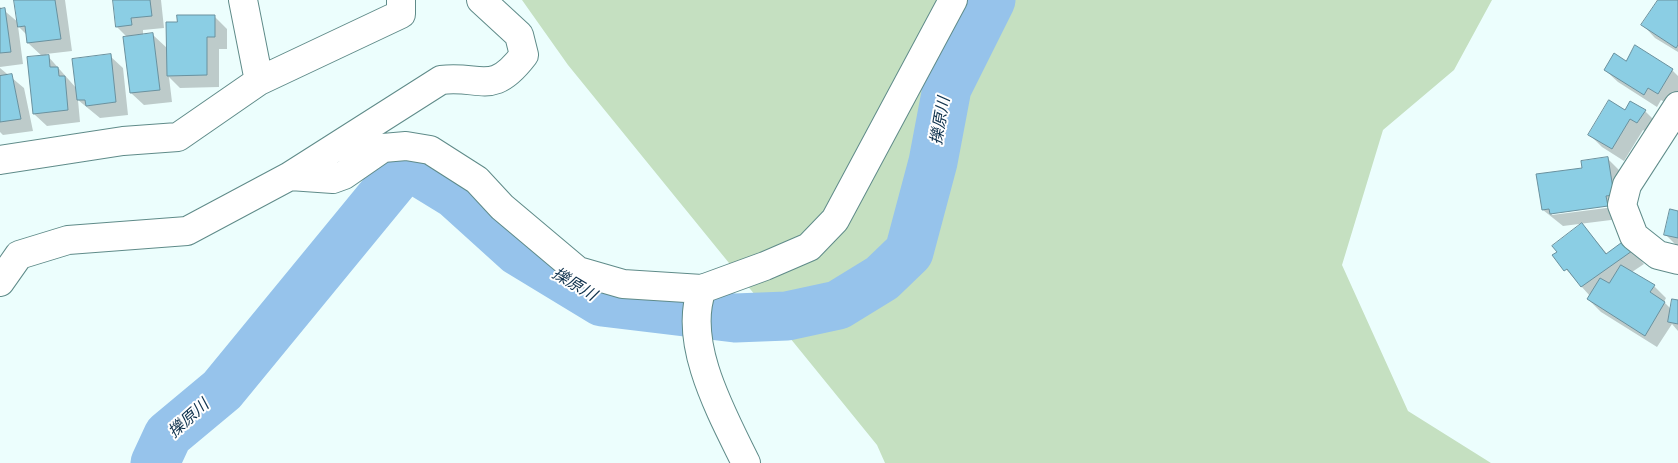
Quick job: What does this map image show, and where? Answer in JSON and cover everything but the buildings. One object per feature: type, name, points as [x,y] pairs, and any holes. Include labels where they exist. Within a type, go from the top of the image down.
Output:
[{"type":"street","points":[[243,0],[259,82]]},
{"type":"street","points":[[0,160],[123,142],[178,137],[259,82],[401,14],[401,0]]},
{"type":"street","points":[[0,282],[20,255],[68,240],[187,231],[290,176],[440,80],[457,78],[482,83],[494,81],[512,71],[524,55],[519,35],[481,0]]},
{"type":"street","points":[[290,176],[333,179],[344,175],[383,148],[406,146],[430,150],[477,180],[502,207],[578,271],[624,284],[700,296],[809,247],[835,220],[953,0]]},
{"type":"street","points":[[1676,112],[1627,185],[1622,206],[1634,236],[1658,255],[1678,260]]},
{"type":"street","points":[[700,296],[698,338],[711,391],[746,463]]},
{"type":"green space","points":[[522,0],[1492,0],[1454,70],[1383,130],[1342,265],[1408,411],[1491,463],[885,463],[877,445],[568,65]]},
{"type":"waterway","name":"擽原川","points":[[155,463],[168,435],[222,390],[401,172],[411,167],[455,194],[518,251],[602,302],[735,318],[787,316],[838,305],[882,278],[909,252],[933,162],[947,88],[991,0]]}]
